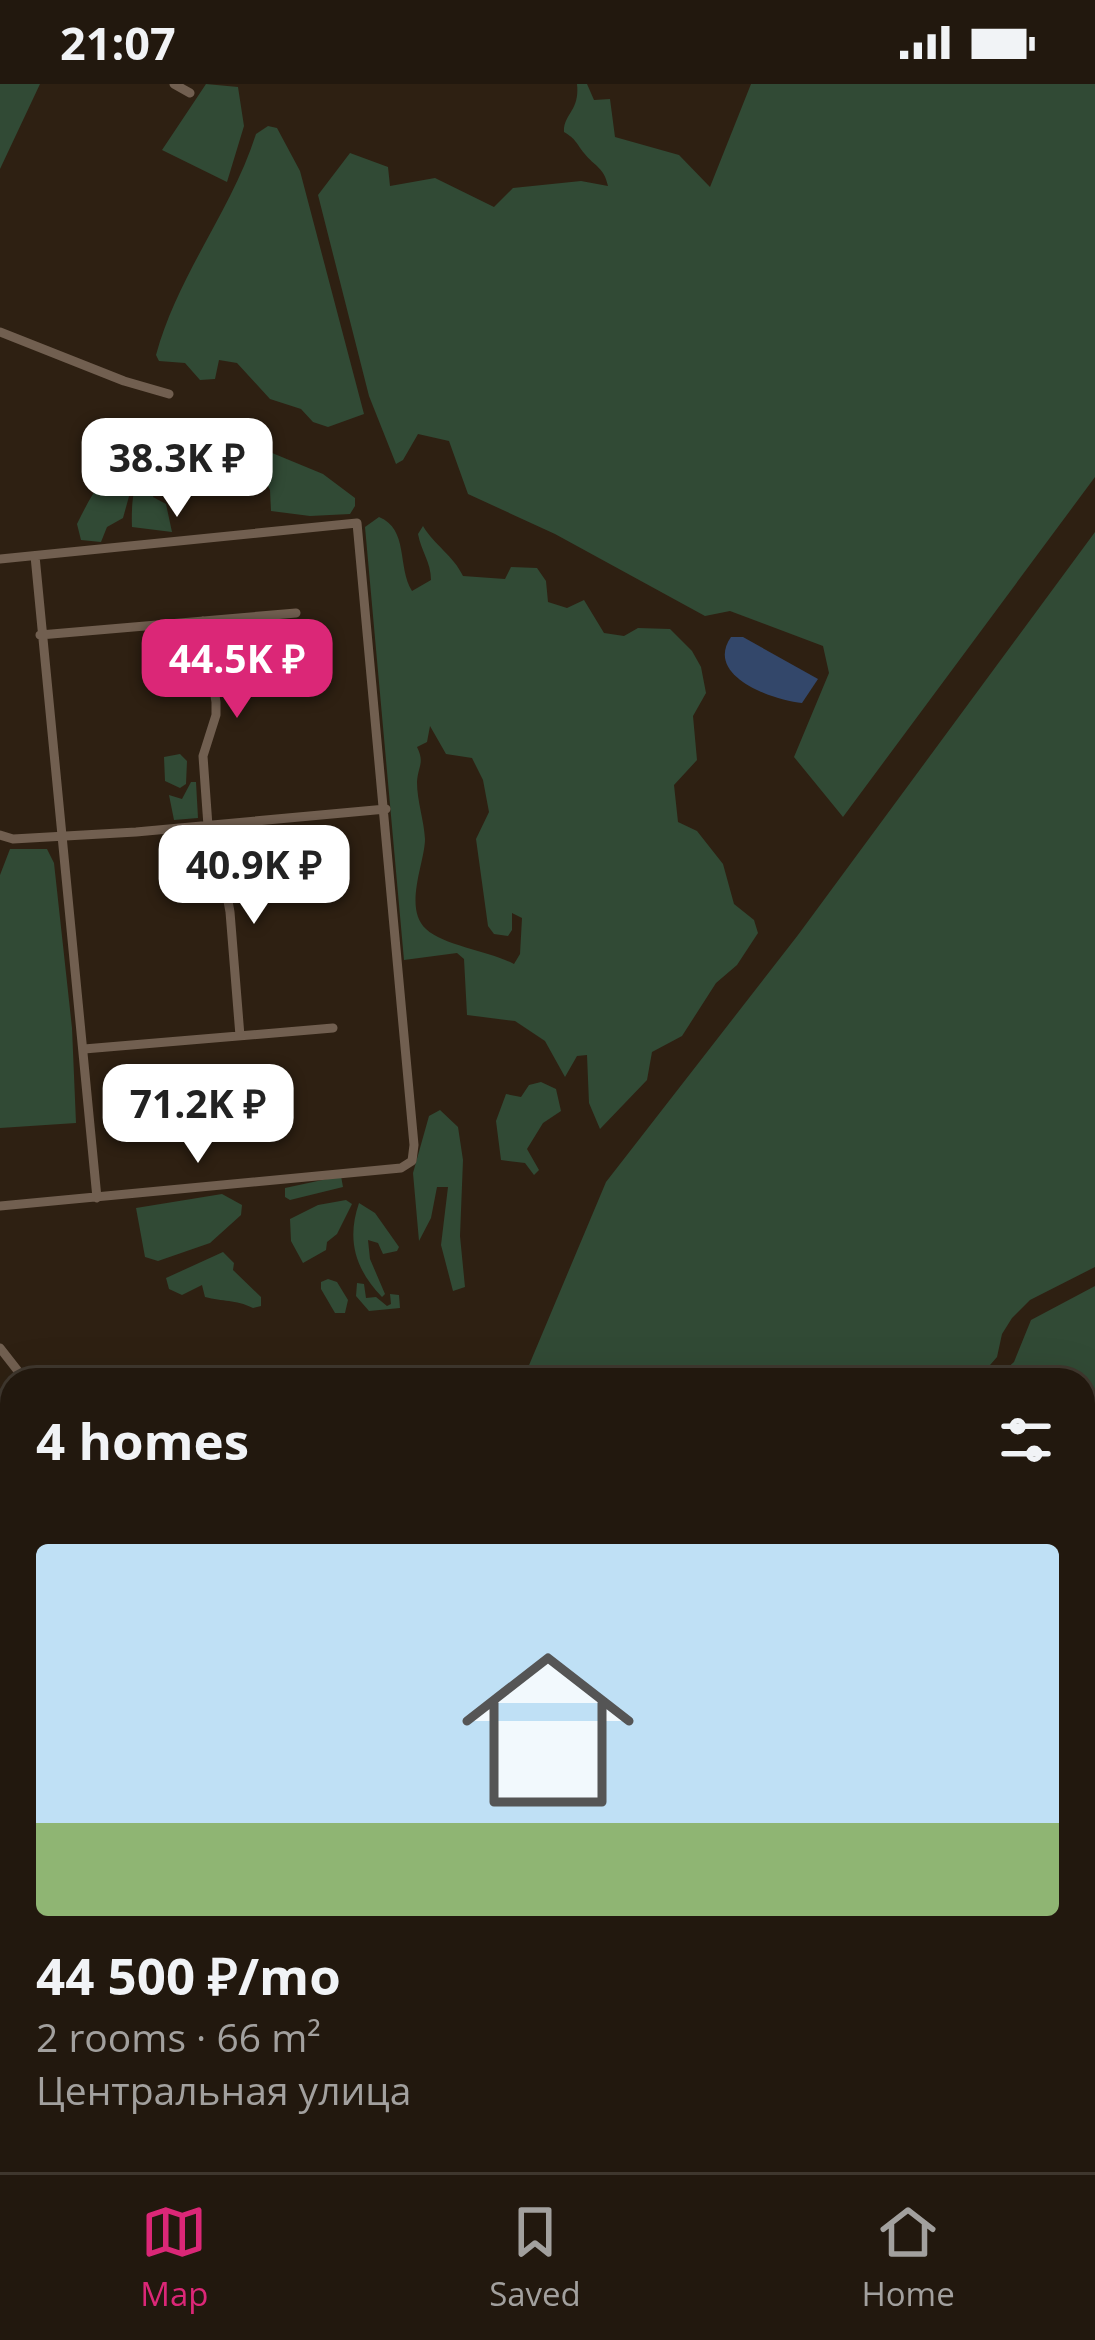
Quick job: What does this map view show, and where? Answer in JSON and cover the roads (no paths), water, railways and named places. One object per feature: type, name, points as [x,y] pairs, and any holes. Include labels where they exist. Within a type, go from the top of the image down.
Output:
[{"type":"street","points":[[175,84],[190,93]]},
{"type":"street","points":[[0,332],[169,394]]},
{"type":"street","points":[[0,559],[357,524],[414,1145],[412,1161],[401,1168],[0,1206]]},
{"type":"street","points":[[35,556],[97,1198]]},
{"type":"street","points":[[40,635],[296,613]]},
{"type":"street","points":[[203,620],[216,702],[203,757],[211,826],[230,912],[240,1036]]},
{"type":"street","points":[[0,848],[2,836],[62,837],[386,809]]},
{"type":"street","points":[[84,1048],[333,1028]]},
{"type":"water","points":[[731,637],[743,637],[818,679],[802,703],[759,691],[734,674],[725,651]]}]
